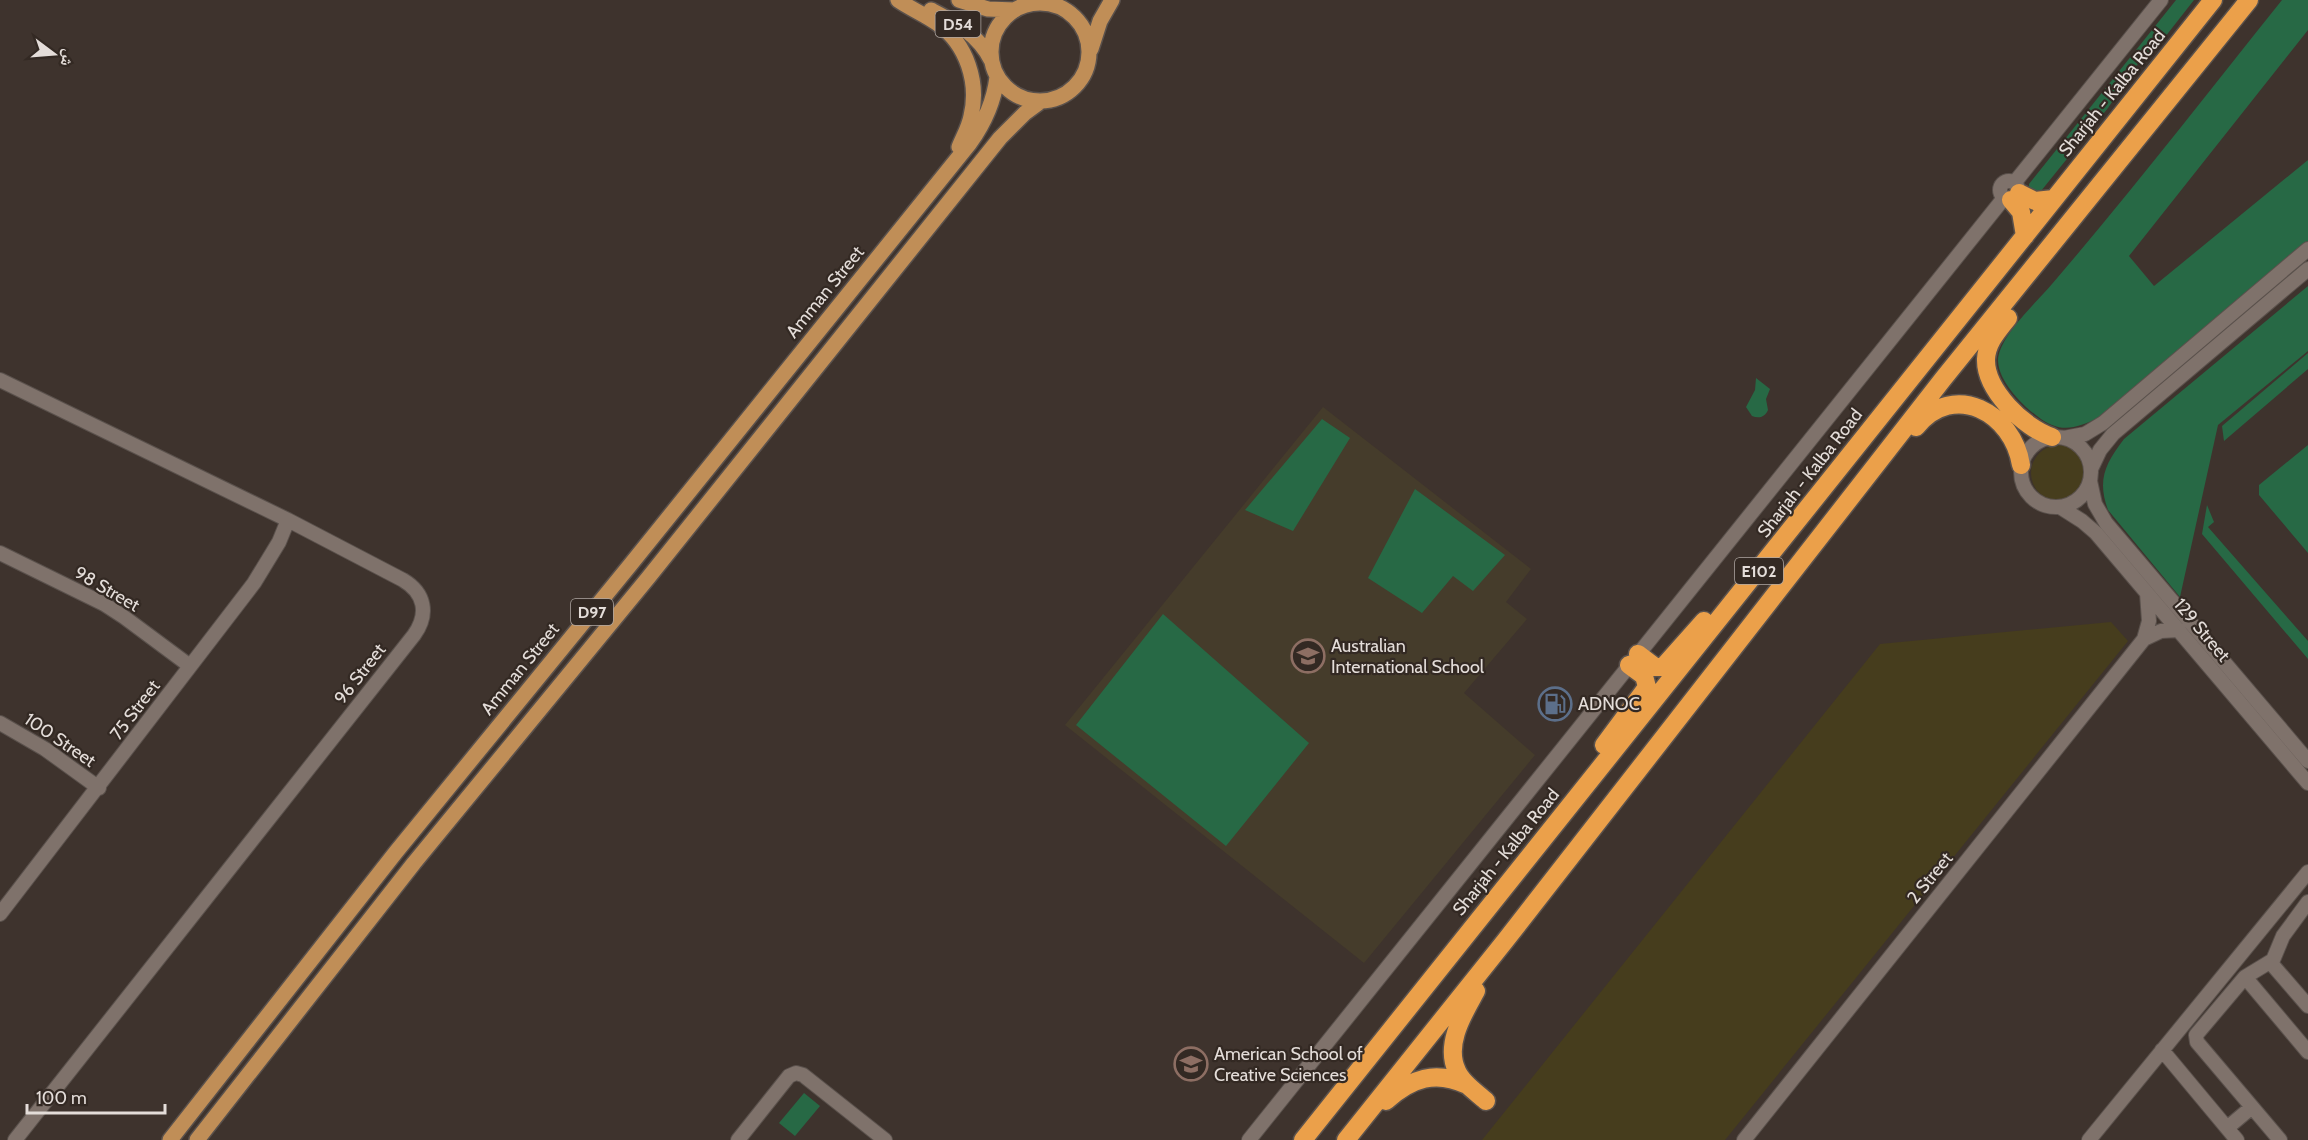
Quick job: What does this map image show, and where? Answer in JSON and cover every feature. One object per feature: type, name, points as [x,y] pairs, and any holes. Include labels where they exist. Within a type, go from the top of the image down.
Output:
[{"type":"highway","name":"Sharjah - Kalba Road","points":[[1303,1140],[1770,558],[2213,0]]},
{"type":"highway","name":"E102","points":[[1350,1135],[1505,942],[1943,379],[2249,0]]},
{"type":"highway","points":[[2058,438],[2026,424],[2000,395],[1988,371],[1986,359],[1989,347],[1994,336],[2133,162],[2147,127]]},
{"type":"highway","points":[[2012,193],[2035,201],[2054,199]]},
{"type":"highway","points":[[2012,193],[2021,212],[2025,236]]},
{"type":"highway","points":[[1742,635],[1775,601],[1928,414],[1959,404],[1991,414],[2008,430],[2015,441],[2021,465]]},
{"type":"highway","points":[[1634,659],[1655,667],[1666,665],[1740,579],[1756,565],[1770,558]]},
{"type":"highway","points":[[1561,818],[1574,784],[1647,687],[1644,676],[1634,659]]},
{"type":"highway","points":[[1468,1086],[1457,1071],[1454,1060],[1453,1047],[1458,1026],[1505,942]]},
{"type":"highway","points":[[1350,1135],[1390,1097],[1408,1085],[1428,1077],[1452,1078],[1468,1086],[1486,1101]]},
{"type":"main road","points":[[898,0],[947,32],[960,48],[969,68],[973,96],[971,116],[954,161]]},
{"type":"main road","name":"D54","points":[[912,0],[970,33],[983,46],[992,62]]},
{"type":"main road","name":"D54","points":[[959,0],[988,9],[1015,10]]},
{"type":"main road","points":[[1090,58],[1089,41],[1082,25],[1063,2],[1028,4],[1015,10],[1003,19],[995,32],[991,46],[992,62],[1005,87],[1015,95],[1027,100],[1040,102],[1054,100],[1067,94],[1086,72],[1090,58],[1096,31],[1112,0]]},
{"type":"main road","name":"Amman Street","points":[[170,1140],[396,852],[624,573],[979,131],[986,118],[998,76]]},
{"type":"main road","name":"D97","points":[[197,1140],[414,863],[648,578],[1000,138],[1025,113],[1040,102]]},
{"type":"street","points":[[1249,1140],[1634,659],[2012,193],[2161,0]]},
{"type":"street","points":[[2308,249],[2103,423],[2085,434],[2058,438],[2032,446],[2021,465],[2021,478],[2030,496],[2048,507],[2068,505],[2082,496],[2100,450],[2113,434],[2308,269]]},
{"type":"street","name":"96 Street","points":[[0,380],[288,520],[412,585],[423,604],[420,626],[15,1140]]},
{"type":"street","points":[[2058,438],[2074,442],[2082,449],[2088,458],[2090,475]]},
{"type":"street","name":"129 Street","points":[[2090,475],[2095,504],[2106,523],[2308,761]]},
{"type":"street","name":"129 Street","points":[[2060,507],[2096,532],[2308,783]]},
{"type":"street","name":"75 Street","points":[[0,914],[99,788],[254,583],[279,542],[288,520]]},
{"type":"street","name":"98 Street","points":[[0,553],[104,604],[190,666]]},
{"type":"street","points":[[2144,639],[2150,611],[2147,593]]},
{"type":"street","points":[[2144,639],[2161,632],[2179,630]]},
{"type":"street","name":"2 Street","points":[[1744,1140],[2144,639]]},
{"type":"street","name":"100 Street","points":[[0,723],[45,749],[99,788]]},
{"type":"street","points":[[2089,1140],[2308,872]]},
{"type":"street","points":[[2280,1140],[2196,1039],[2197,1032],[2245,977],[2276,957],[2282,939],[2308,902]]},
{"type":"street","points":[[2267,922],[2282,939]]},
{"type":"street","points":[[2270,962],[2308,1006]]},
{"type":"street","points":[[2245,977],[2308,1052]]},
{"type":"street","points":[[2162,1050],[2236,1140]]},
{"type":"street","points":[[738,1140],[789,1076],[796,1073],[803,1074],[869,1135],[885,1140]]},
{"type":"street","points":[[2227,1128],[2252,1107]]},
{"type":"shaded area","name":"Australian International School","points":[[1323,407],[1531,569],[1506,602],[1527,619],[1464,693],[1535,755],[1364,963],[1065,725]]},
{"type":"green space","points":[[2176,0],[2194,0],[2165,37],[2136,66],[2108,108],[2041,191],[2039,193],[2029,189],[2029,184]]},
{"type":"green space","points":[[2282,0],[2308,0],[2308,30],[2129,256],[2154,286],[2308,160],[2308,244],[2100,417],[2068,428],[2045,422],[2018,399],[2002,377],[1998,361],[2004,341],[2019,320],[2139,179]]},
{"type":"green space","points":[[2308,286],[2308,351],[2218,425],[2180,597],[2108,510],[2103,481],[2108,465],[2124,439]]},
{"type":"green space","points":[[2308,353],[2308,369],[2224,441],[2222,426]]},
{"type":"green space","points":[[1756,378],[1770,389],[1766,399],[1768,410],[1759,417],[1752,416],[1746,407],[1755,390]]},
{"type":"green space","points":[[1322,419],[1350,438],[1293,531],[1245,510]]},
{"type":"green space","points":[[2308,445],[2308,553],[2259,495],[2259,485]]},
{"type":"green space","points":[[1415,489],[1505,555],[1473,591],[1453,576],[1422,613],[1368,578]]},
{"type":"green space","points":[[2207,505],[2214,522],[2208,527],[2308,641],[2308,659],[2202,534]]},
{"type":"green space","points":[[1163,614],[1309,743],[1226,846],[1076,725]]},
{"type":"green space","points":[[804,1093],[820,1106],[795,1136],[779,1123]]},
{"type":"sand","points":[[2059,445],[2070,447],[2079,453],[2085,462],[2087,473],[2085,484],[2079,493],[2070,499],[2059,501],[2048,499],[2039,493],[2033,484],[2031,473],[2033,462],[2039,453],[2048,447]]},
{"type":"sand","points":[[2111,622],[2128,641],[1725,1140],[1482,1140],[1880,644]]},
{"type":"place","name":"Australian International School","points":[[1308,656]]},
{"type":"place","name":"ADNOC","points":[[1555,704]]},
{"type":"place","name":"American School of Creative Sciences","points":[[1191,1064]]}]
